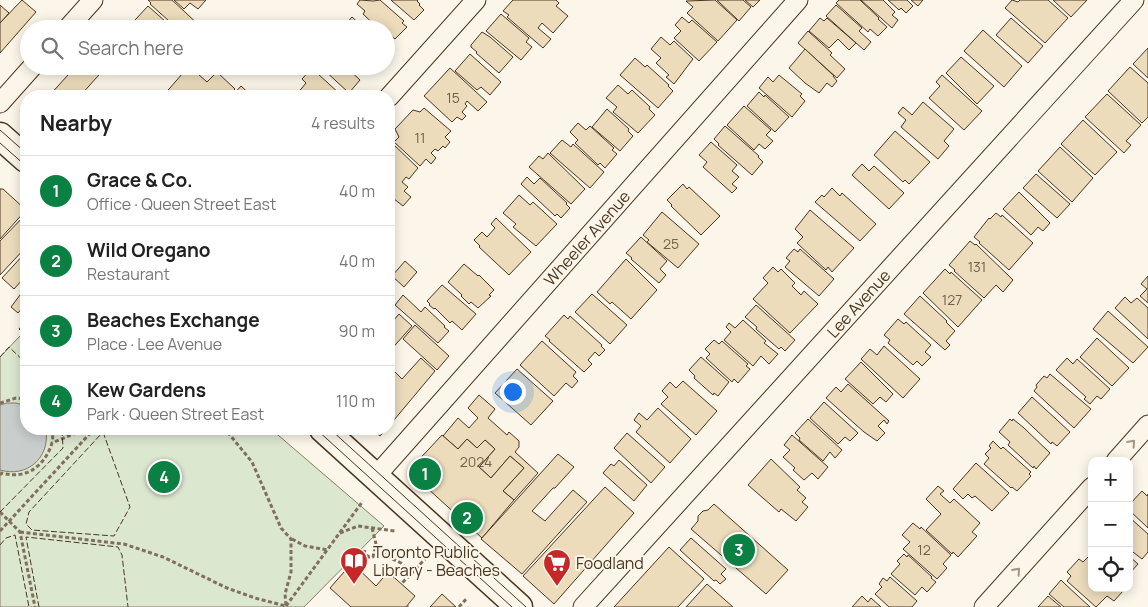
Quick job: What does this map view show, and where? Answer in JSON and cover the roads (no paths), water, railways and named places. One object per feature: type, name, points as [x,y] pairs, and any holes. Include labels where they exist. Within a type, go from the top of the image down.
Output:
[{"type":"main road","points":[[1,138],[20,154]]},
{"type":"main road","points":[[330,435],[519,607]]},
{"type":"street","points":[[75,20],[93,0]]},
{"type":"street","points":[[395,90],[476,0]]},
{"type":"street","name":"Wheeler Avenue","points":[[376,476],[798,0]]},
{"type":"street","name":"Lee Avenue","points":[[583,607],[1134,0]]},
{"type":"street","points":[[0,103],[25,75]]},
{"type":"street","points":[[1120,457],[1148,425]]},
{"type":"street","points":[[984,607],[1088,492]]},
{"type":"tram line","points":[[0,130],[20,148]]},
{"type":"tram line","points":[[0,143],[20,161]]},
{"type":"tram line","points":[[323,435],[512,607]]},
{"type":"tram line","points":[[337,435],[526,607]]},
{"type":"place","name":"Grace & Co.","points":[[425,474]]},
{"type":"place","name":"Kew Gardens","points":[[164,477]]},
{"type":"place","name":"Wild Oregano","points":[[467,518]]},
{"type":"place","name":"Beaches Exchange","points":[[739,550]]},
{"type":"place","name":"Toronto Public Library - Beaches","points":[[354,585]]},
{"type":"place","name":"Foodland","points":[[557,587]]}]
